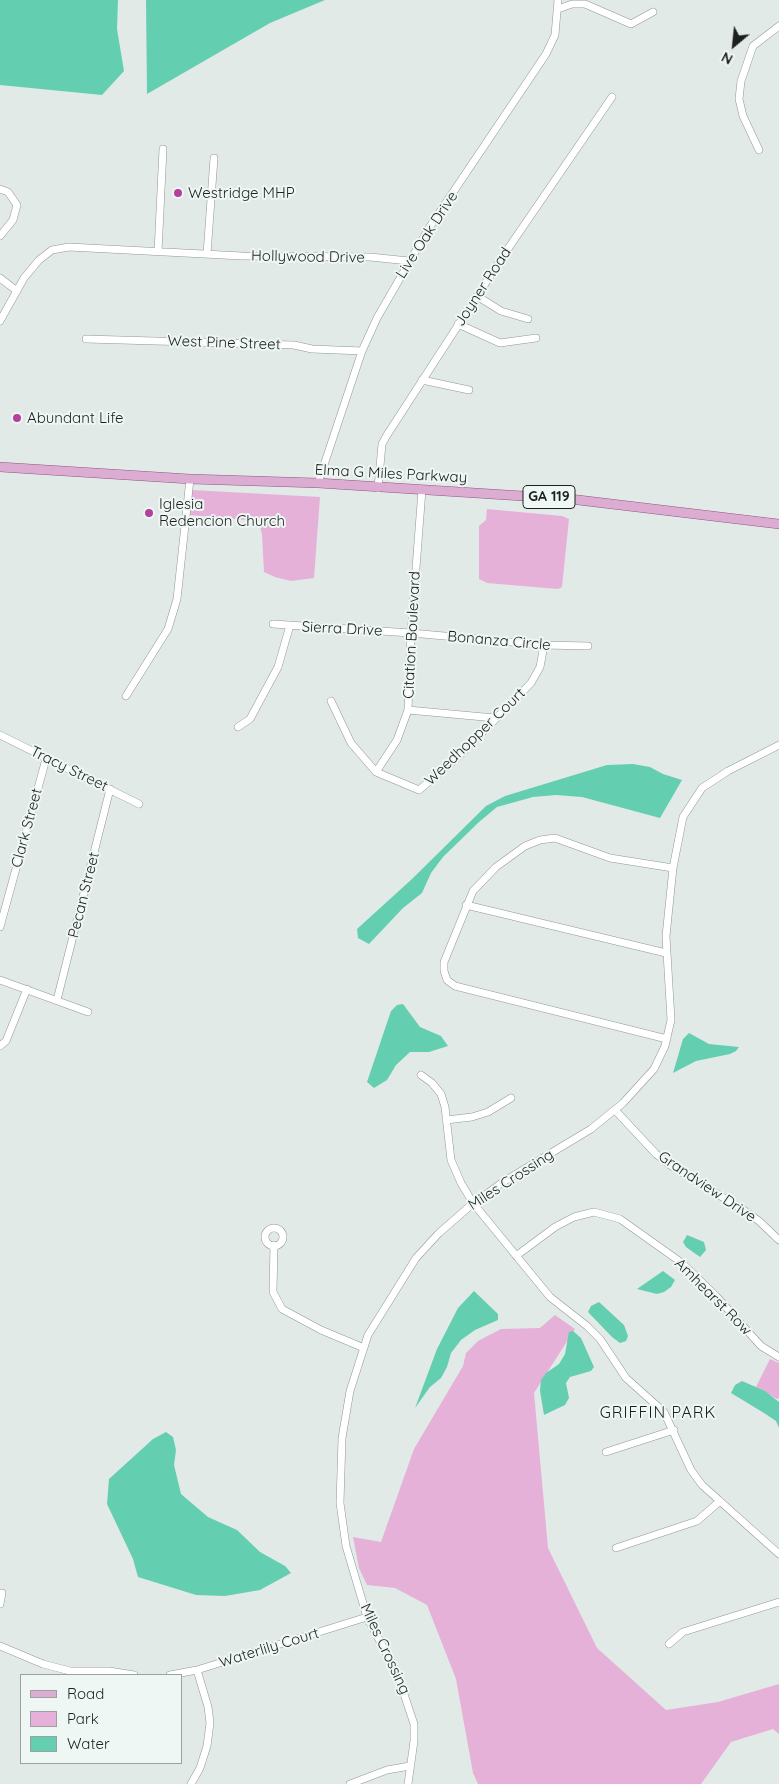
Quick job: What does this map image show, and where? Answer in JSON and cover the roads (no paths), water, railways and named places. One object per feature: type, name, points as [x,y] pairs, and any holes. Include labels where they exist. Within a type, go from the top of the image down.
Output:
[{"type":"main road","name":"Elma G Miles Parkway","points":[[0,467],[190,479],[318,483],[570,499],[779,524]]},
{"type":"street","name":"Live Oak Drive","points":[[318,483],[362,351],[376,318],[409,261],[546,54],[555,35],[558,0]]},
{"type":"street","points":[[558,9],[572,4],[585,4],[631,24],[653,12]]},
{"type":"street","points":[[759,150],[743,116],[739,99],[741,81],[754,46],[779,26]]},
{"type":"street","name":"Joyner Road","points":[[378,488],[382,444],[476,296],[612,97]]},
{"type":"street","points":[[158,252],[163,149]]},
{"type":"street","points":[[207,254],[214,158]]},
{"type":"street","points":[[0,189],[8,192],[17,205],[13,220],[0,236]]},
{"type":"street","name":"Hollywood Drive","points":[[0,321],[17,291],[39,260],[52,250],[69,247],[207,254],[370,257],[409,261]]},
{"type":"street","points":[[0,278],[17,291]]},
{"type":"street","points":[[476,296],[501,311],[528,319]]},
{"type":"street","points":[[458,324],[500,343],[536,338]]},
{"type":"street","name":"West Pine Street","points":[[86,339],[294,345],[312,349],[362,351]]},
{"type":"street","points":[[422,380],[469,390]]},
{"type":"street","points":[[126,696],[168,629],[177,599],[190,479]]},
{"type":"street","name":"Citation Boulevard","points":[[376,772],[397,740],[408,710],[411,633],[422,490]]},
{"type":"street","name":"Sierra Drive","points":[[273,624],[411,633]]},
{"type":"street","points":[[238,728],[250,719],[278,667],[290,626]]},
{"type":"street","name":"Bonanza Circle","points":[[411,633],[544,646],[588,646]]},
{"type":"street","name":"Weedhopper Court","points":[[331,701],[351,743],[376,772],[419,790],[451,763],[536,676],[544,646]]},
{"type":"street","points":[[408,710],[495,718]]},
{"type":"street","name":"Tracy Street","points":[[0,735],[139,804]]},
{"type":"street","name":"Miles Crossing","points":[[408,1784],[414,1742],[414,1724],[407,1698],[397,1673],[367,1617],[346,1546],[340,1503],[342,1438],[350,1391],[368,1335],[416,1258],[439,1233],[474,1203],[503,1182],[570,1143],[616,1110],[654,1069],[667,1039],[671,1020],[666,953],[673,868],[683,817],[702,788],[728,771],[779,745]]},
{"type":"street","name":"Clark Street","points":[[0,927],[46,759]]},
{"type":"street","name":"Pecan Street","points":[[57,1000],[110,790]]},
{"type":"street","points":[[667,1039],[455,986],[447,980],[444,962],[473,891],[496,867],[514,853],[540,840],[555,838],[610,858],[673,868]]},
{"type":"street","points":[[466,905],[666,953]]},
{"type":"street","points":[[0,980],[88,1012]]},
{"type":"street","points":[[0,1046],[6,1040],[27,989]]},
{"type":"street","points":[[421,1075],[432,1083],[441,1094],[445,1107],[450,1160],[461,1183],[474,1203],[559,1306],[587,1326],[600,1340],[618,1369],[664,1412],[691,1470],[702,1485],[779,1554]]},
{"type":"street","points":[[446,1120],[472,1117],[488,1112],[511,1098]]},
{"type":"street","name":"Grandview Drive","points":[[616,1110],[656,1154],[670,1165],[760,1221],[779,1240]]},
{"type":"street","name":"Amhearst Row","points":[[516,1256],[555,1227],[574,1217],[594,1212],[620,1219],[682,1264],[762,1346],[779,1357]]},
{"type":"street","points":[[274,1246],[273,1292],[282,1309],[321,1330],[364,1348]]},
{"type":"street","points":[[606,1452],[674,1430]]},
{"type":"street","points":[[616,1548],[697,1521],[720,1501]]},
{"type":"street","points":[[0,1604],[2,1593]]},
{"type":"street","points":[[669,1644],[683,1632],[779,1602]]},
{"type":"street","name":"Waterlily Court","points":[[175,1674],[197,1670],[367,1617]]},
{"type":"street","points":[[0,1646],[43,1664],[70,1670],[109,1671],[128,1674]]},
{"type":"street","points":[[190,1784],[200,1768],[207,1746],[210,1722],[208,1707],[197,1670]]},
{"type":"street","points":[[350,1784],[386,1770],[410,1766]]},
{"type":"water","points":[[0,0],[118,0],[117,29],[124,71],[102,95],[0,85]]},
{"type":"water","points":[[146,0],[325,0],[270,23],[147,94]]},
{"type":"water","points":[[633,764],[650,767],[663,774],[682,780],[660,818],[582,797],[556,795],[533,797],[497,807],[443,857],[431,873],[422,893],[403,908],[369,944],[358,938],[357,929],[412,879],[486,806],[505,796],[607,765]]},
{"type":"water","points":[[403,1004],[420,1027],[441,1036],[448,1046],[429,1052],[410,1052],[396,1065],[387,1080],[374,1088],[367,1082],[391,1011],[397,1005]]},
{"type":"water","points":[[689,1033],[709,1044],[739,1047],[730,1054],[696,1061],[673,1073],[683,1039]]},
{"type":"water","points":[[687,1235],[704,1242],[706,1250],[700,1257],[686,1247],[683,1242]]},
{"type":"water","points":[[663,1271],[675,1280],[671,1287],[664,1292],[657,1294],[637,1289]]},
{"type":"water","points":[[474,1291],[498,1314],[498,1320],[475,1330],[461,1340],[451,1353],[441,1378],[430,1387],[415,1408],[437,1349],[458,1308]]},
{"type":"water","points":[[599,1302],[624,1325],[628,1336],[626,1341],[620,1343],[612,1337],[588,1312],[591,1306]]},
{"type":"water","points":[[573,1331],[581,1338],[594,1367],[591,1371],[570,1377],[566,1383],[569,1398],[565,1405],[544,1415],[540,1391],[541,1380],[546,1373],[559,1364],[565,1354],[569,1332]]},
{"type":"water","points":[[742,1381],[765,1391],[779,1402],[779,1428],[776,1421],[731,1393],[735,1385]]},
{"type":"water","points":[[166,1432],[173,1437],[176,1450],[174,1465],[181,1494],[208,1517],[237,1530],[260,1552],[285,1566],[291,1573],[260,1590],[225,1596],[196,1595],[138,1577],[133,1559],[107,1504],[109,1479],[153,1439]]},
{"type":"place","name":"Westridge MHP","points":[[178,193]]},
{"type":"place","name":"Abundant Life","points":[[17,418]]},
{"type":"place","name":"Iglesia Redencion Church","points":[[149,513]]},
{"type":"district","name":"GRIFFIN PARK","points":[[658,1413]]}]
